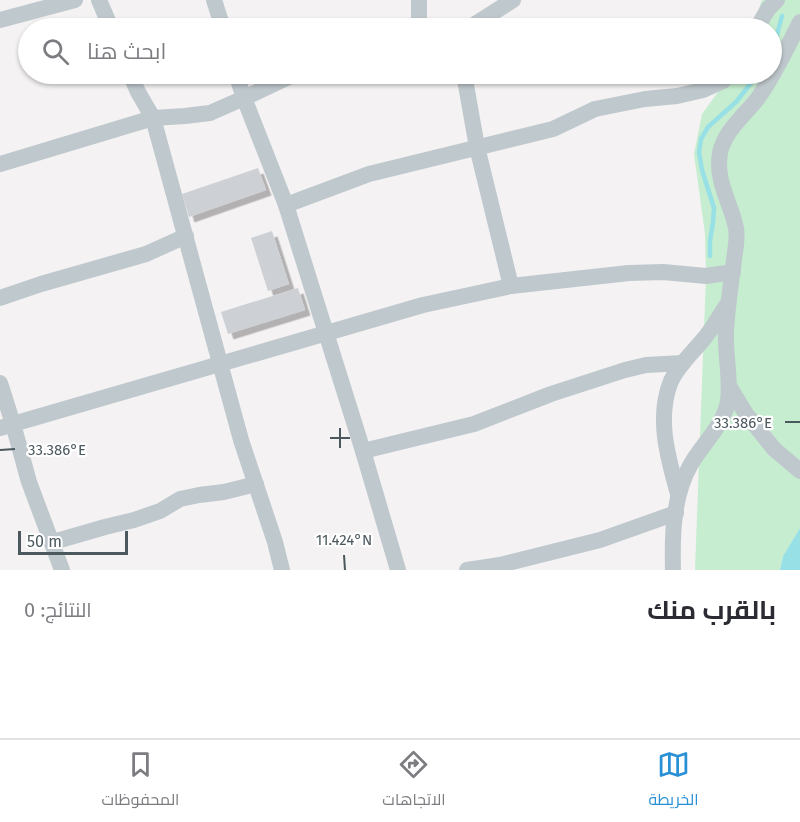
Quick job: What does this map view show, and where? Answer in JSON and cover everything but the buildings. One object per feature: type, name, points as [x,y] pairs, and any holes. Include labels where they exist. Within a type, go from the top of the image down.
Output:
[{"type":"street","points":[[0,20],[75,0]]},
{"type":"street","points":[[99,0],[107,18]]},
{"type":"street","points":[[214,0],[220,18]]},
{"type":"street","points":[[419,0],[419,18]]},
{"type":"street","points":[[485,18],[513,0]]},
{"type":"street","points":[[763,18],[777,0]]},
{"type":"street","points":[[782,59],[800,22]]},
{"type":"street","points":[[134,84],[153,118],[242,440],[282,570]]},
{"type":"street","points":[[239,84],[286,205],[398,570]]},
{"type":"street","points":[[0,164],[153,118],[210,113],[274,84]]},
{"type":"street","points":[[466,84],[477,147],[511,286]]},
{"type":"street","points":[[286,205],[369,174],[553,129],[595,109],[645,99],[676,96],[703,90],[716,84]]},
{"type":"street","points":[[672,570],[672,541],[678,494],[690,466],[720,422],[727,403],[729,387],[726,333],[736,230],[719,175],[720,153],[727,136],[766,84]]},
{"type":"street","points":[[0,298],[146,254],[186,236]]},
{"type":"street","points":[[7,426],[423,305],[511,286],[629,273],[663,272],[706,276],[733,272]]},
{"type":"street","points":[[678,494],[668,459],[664,430],[667,397],[672,380],[683,363],[704,340],[730,300]]},
{"type":"street","points":[[363,451],[474,424],[551,394],[635,368],[646,365],[683,363]]},
{"type":"street","points":[[0,383],[7,426],[62,570]]},
{"type":"street","points":[[729,387],[774,448],[800,471]]},
{"type":"street","points":[[52,542],[134,520],[160,511],[180,499],[256,484]]},
{"type":"street","points":[[467,570],[500,566],[600,540],[676,513]]},
{"type":"green space","points":[[762,0],[800,0],[800,528],[783,556],[780,570],[695,570],[706,276],[705,234],[694,154],[702,114],[724,84],[782,84],[782,18],[756,18]]},
{"type":"water","points":[[800,528],[800,570],[780,570],[783,556]]},
{"type":"waterway","points":[[710,256],[714,208],[702,170],[699,152],[701,139],[708,127],[736,102],[750,84]]}]
